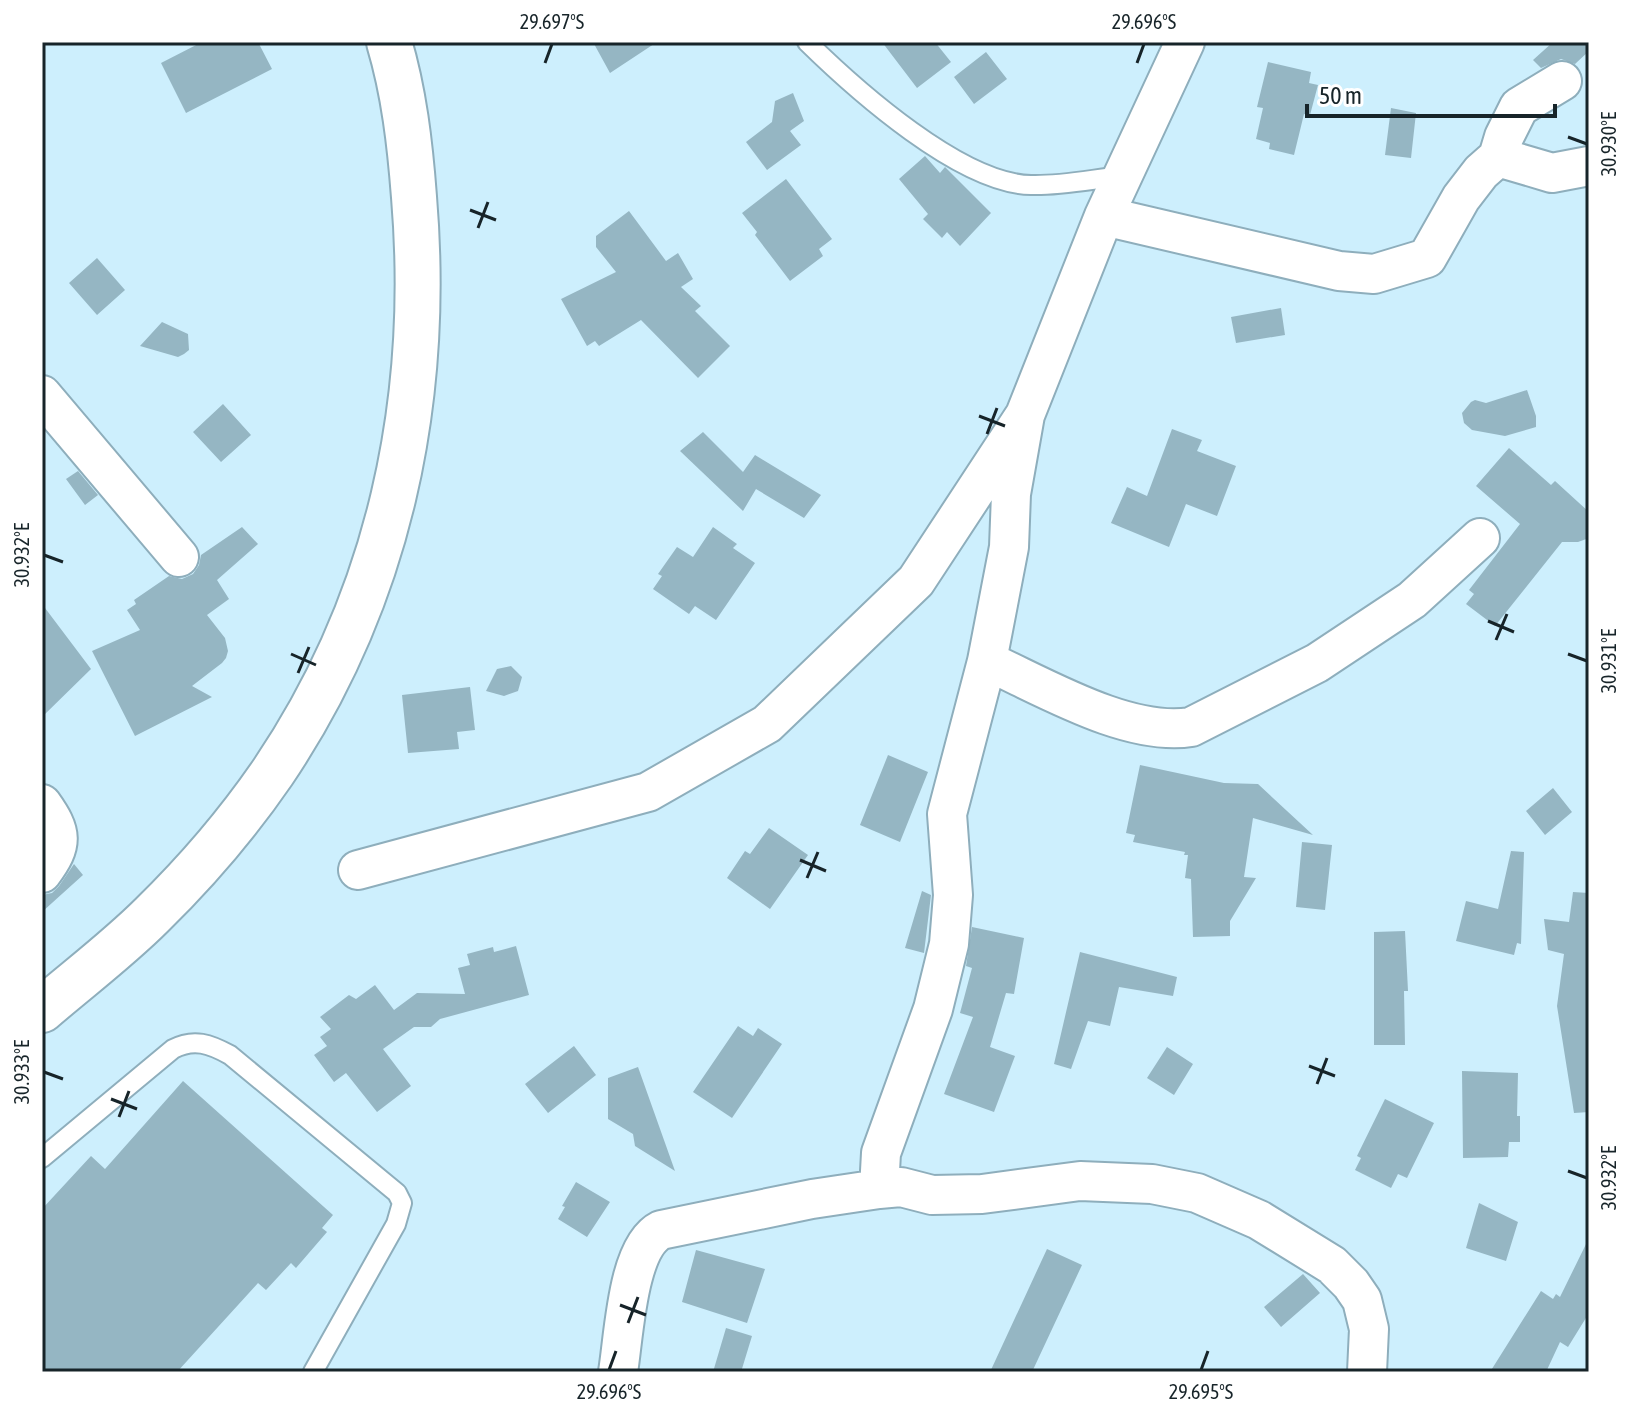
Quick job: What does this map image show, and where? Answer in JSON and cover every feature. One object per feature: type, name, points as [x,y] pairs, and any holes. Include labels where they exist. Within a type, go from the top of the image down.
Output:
[{"type":"main road","points":[[42,1010],[151,916],[228,831],[272,773],[314,706],[348,637],[372,574],[392,505],[409,422],[419,324],[417,230],[410,146],[397,69],[389,42]]},
{"type":"street","points":[[879,1189],[881,1153],[933,1009],[949,944],[953,895],[947,814],[987,661],[1009,547],[1011,494],[1025,415],[1104,216],[1185,42]]},
{"type":"street","points":[[1104,216],[1339,271],[1374,274],[1427,258],[1461,198],[1481,172],[1498,157],[1519,107],[1562,81]]},
{"type":"street","points":[[1498,157],[1552,173],[1589,166]]},
{"type":"street","points":[[42,395],[179,557]]},
{"type":"street","points":[[358,870],[648,792],[767,724],[916,581],[1025,415]]},
{"type":"street","points":[[987,661],[1121,720],[1171,730],[1191,727],[1317,663],[1412,600],[1480,538]]},
{"type":"street","points":[[42,804],[56,824],[59,842],[53,858],[42,873]]},
{"type":"street","points":[[618,1372],[639,1253],[651,1235],[661,1230],[812,1199],[879,1189],[901,1187],[932,1195],[982,1194],[1080,1181],[1152,1184],[1197,1193],[1259,1220],[1332,1265],[1362,1300],[1369,1329],[1367,1372]]},
{"type":"lane","points":[[807,42],[907,129],[985,173],[1010,182],[1032,185],[1123,176]]},
{"type":"lane","points":[[42,1158],[173,1049],[197,1042],[230,1055],[397,1193],[402,1203],[396,1224],[313,1372]]},
{"type":"building","points":[[202,42],[258,42],[272,69],[186,113],[161,63]]},
{"type":"building","points":[[593,42],[657,42],[610,73]]},
{"type":"building","points":[[882,42],[935,42],[951,62],[917,88]]},
{"type":"building","points":[[1553,42],[1589,42],[1589,51],[1575,64],[1561,59],[1541,68],[1533,60]]},
{"type":"building","points":[[986,52],[1007,79],[974,104],[954,77]]},
{"type":"building","points":[[1268,62],[1311,72],[1309,83],[1318,85],[1310,115],[1304,114],[1294,155],[1269,149],[1270,143],[1256,139],[1263,108],[1257,107]]},
{"type":"building","points":[[793,93],[804,121],[790,131],[801,145],[767,170],[746,142],[772,122],[775,101]]},
{"type":"building","points":[[1391,108],[1416,113],[1411,158],[1385,155]]},
{"type":"building","points":[[925,156],[940,173],[945,167],[991,213],[960,246],[947,232],[942,238],[923,219],[928,214],[899,179]]},
{"type":"building","points":[[786,179],[832,239],[819,249],[823,256],[790,281],[742,213]]},
{"type":"building","points":[[629,211],[666,261],[678,253],[693,279],[681,287],[701,306],[695,311],[730,346],[698,378],[641,320],[599,346],[595,341],[587,346],[561,299],[616,272],[596,247],[596,236]]},
{"type":"building","points":[[97,258],[125,290],[97,315],[69,283]]},
{"type":"building","points":[[1281,308],[1285,335],[1236,343],[1231,317]]},
{"type":"building","points":[[162,322],[188,334],[189,350],[178,357],[140,346]]},
{"type":"building","points":[[1527,390],[1536,416],[1536,427],[1505,436],[1472,430],[1464,423],[1462,413],[1471,402],[1486,403]]},
{"type":"building","points":[[223,404],[251,435],[221,462],[193,432]]},
{"type":"building","points":[[1172,429],[1202,440],[1197,451],[1236,466],[1217,516],[1186,504],[1169,547],[1111,523],[1127,487],[1147,496]]},
{"type":"building","points":[[703,432],[743,472],[755,455],[821,495],[804,518],[756,489],[743,511],[680,451]]},
{"type":"building","points":[[1509,448],[1551,485],[1555,481],[1589,512],[1589,538],[1562,542],[1495,626],[1466,604],[1474,594],[1469,590],[1520,524],[1476,486]]},
{"type":"building","points":[[78,471],[98,495],[85,505],[66,479]]},
{"type":"building","points":[[242,527],[258,544],[217,580],[229,599],[207,615],[225,638],[226,658],[192,686],[212,697],[135,736],[92,651],[140,630],[127,610],[136,604],[134,600],[169,576],[182,579],[193,574],[201,555]]},
{"type":"building","points":[[713,527],[737,544],[733,548],[755,563],[716,620],[695,606],[689,614],[653,589],[662,576],[658,574],[677,547],[693,557]]},
{"type":"building","points":[[42,604],[91,669],[42,717]]},
{"type":"building","points":[[511,666],[522,677],[518,691],[504,696],[486,691],[497,669]]},
{"type":"building","points":[[470,687],[475,730],[457,732],[459,749],[408,753],[402,695]]},
{"type":"building","points":[[888,755],[928,772],[900,842],[860,825]]},
{"type":"building","points":[[1140,765],[1224,783],[1258,784],[1313,835],[1253,818],[1244,877],[1256,878],[1230,921],[1230,936],[1193,937],[1191,879],[1185,878],[1188,855],[1184,855],[1185,852],[1133,842],[1135,835],[1126,833]]},
{"type":"building","points":[[1553,788],[1572,812],[1545,835],[1526,811]]},
{"type":"building","points":[[769,828],[808,855],[770,909],[727,878],[745,851],[750,854]]},
{"type":"building","points":[[1302,842],[1332,845],[1325,910],[1296,907]]},
{"type":"building","points":[[1511,851],[1524,852],[1521,944],[1517,943],[1514,955],[1456,941],[1466,901],[1498,909]]},
{"type":"building","points":[[74,864],[83,875],[42,912],[42,895],[52,893]]},
{"type":"building","points":[[922,891],[931,895],[924,953],[905,948]]},
{"type":"building","points":[[1573,892],[1589,893],[1589,1112],[1574,1113],[1557,1006],[1564,954],[1548,950],[1544,919],[1569,922]]},
{"type":"building","points":[[972,927],[1024,938],[1014,994],[1006,993],[990,1047],[1015,1056],[994,1112],[944,1094],[973,1017],[960,1013],[972,968],[966,966]]},
{"type":"building","points":[[1405,931],[1408,991],[1404,991],[1405,1045],[1374,1045],[1374,932]]},
{"type":"building","points":[[516,946],[529,995],[440,1019],[431,1027],[414,1027],[383,1049],[411,1086],[377,1112],[346,1073],[334,1082],[314,1055],[327,1046],[320,1037],[331,1029],[320,1017],[349,995],[356,999],[375,985],[394,1010],[417,993],[465,994],[458,968],[470,965],[467,954],[493,947],[494,952]]},
{"type":"building","points":[[1080,952],[1177,977],[1173,996],[1119,987],[1110,1026],[1088,1021],[1071,1069],[1054,1064]]},
{"type":"building","points":[[738,1026],[753,1036],[758,1028],[782,1044],[732,1118],[693,1092]]},
{"type":"building","points":[[574,1046],[596,1075],[548,1113],[525,1084]]},
{"type":"building","points":[[1167,1047],[1193,1064],[1174,1095],[1147,1078]]},
{"type":"building","points":[[638,1067],[675,1171],[635,1146],[633,1134],[608,1119],[608,1078]]},
{"type":"building","points":[[1462,1071],[1518,1073],[1520,1142],[1509,1142],[1508,1157],[1463,1158]]},
{"type":"building","points":[[183,1081],[333,1215],[322,1228],[327,1232],[296,1268],[291,1263],[266,1290],[258,1283],[177,1372],[42,1372],[42,1209],[91,1156],[105,1169]]},
{"type":"building","points":[[1385,1099],[1434,1123],[1407,1178],[1398,1174],[1391,1188],[1355,1170],[1361,1158],[1357,1156]]},
{"type":"building","points":[[576,1182],[610,1202],[587,1237],[558,1219]]},
{"type":"building","points":[[1479,1203],[1518,1222],[1506,1261],[1466,1248]]},
{"type":"building","points":[[1589,1238],[1589,1313],[1568,1347],[1560,1342],[1546,1372],[1490,1372],[1541,1291],[1553,1299],[1556,1294],[1560,1297]]},
{"type":"building","points":[[1047,1249],[1082,1265],[1032,1372],[990,1372]]},
{"type":"building","points":[[696,1250],[765,1269],[747,1323],[682,1302]]},
{"type":"building","points":[[1303,1274],[1320,1293],[1281,1327],[1264,1307]]},
{"type":"building","points":[[726,1328],[752,1336],[741,1372],[713,1372]]}]
